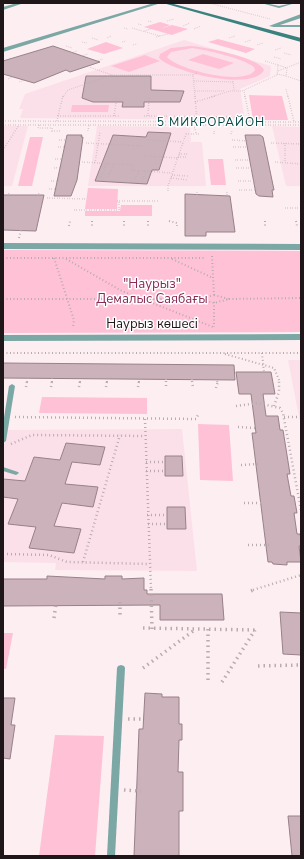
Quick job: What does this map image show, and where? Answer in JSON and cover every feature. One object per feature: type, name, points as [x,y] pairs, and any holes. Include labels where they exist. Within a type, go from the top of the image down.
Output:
[{"type":"main road","points":[[165,3],[301,40]]},
{"type":"main road","points":[[186,3],[301,33]]},
{"type":"street","points":[[3,9],[22,3]]},
{"type":"street","points":[[3,50],[159,3]]},
{"type":"street","points":[[273,26],[301,16]]},
{"type":"street","points":[[3,246],[301,247]]},
{"type":"street","name":"Наурыз көшесі","points":[[3,338],[301,337]]},
{"type":"lane","points":[[262,3],[279,7],[291,4],[288,3]]},
{"type":"lane","points":[[273,26],[301,26]]},
{"type":"lane","points":[[3,441],[12,386]]},
{"type":"lane","points":[[3,469],[16,473]]},
{"type":"lane","points":[[111,856],[121,668]]},
{"type":"path","points":[[210,3],[282,22]]},
{"type":"path","points":[[167,21],[174,19]]},
{"type":"path","points":[[148,21],[152,22]]},
{"type":"path","points":[[183,26],[190,23]]},
{"type":"path","points":[[138,24],[142,25]]},
{"type":"path","points":[[194,29],[201,26]]},
{"type":"path","points":[[124,28],[128,29]]},
{"type":"path","points":[[132,28],[160,36]]},
{"type":"path","points":[[144,31],[151,29]]},
{"type":"path","points":[[156,37],[168,34]]},
{"type":"path","points":[[229,38],[235,36]]},
{"type":"path","points":[[92,38],[98,40]]},
{"type":"path","points":[[245,42],[251,40]]},
{"type":"path","points":[[122,42],[126,41]]},
{"type":"path","points":[[82,42],[87,43]]},
{"type":"path","points":[[257,45],[263,43]]},
{"type":"path","points":[[133,45],[137,44]]},
{"type":"path","points":[[66,46],[72,48]]},
{"type":"path","points":[[275,50],[281,48]]},
{"type":"path","points":[[71,53],[77,51]]},
{"type":"path","points":[[81,56],[88,54]]},
{"type":"path","points":[[284,54],[291,55]]},
{"type":"path","points":[[274,57],[281,59]]},
{"type":"path","points":[[96,61],[103,59]]},
{"type":"path","points":[[265,61],[287,68]]},
{"type":"path","points":[[195,102],[228,92],[244,91],[301,62]]},
{"type":"path","points":[[277,73],[278,65]]},
{"type":"path","points":[[89,67],[112,74],[197,74]]},
{"type":"path","points":[[286,76],[287,68]]},
{"type":"path","points":[[277,73],[301,81]]},
{"type":"path","points":[[57,121],[64,94],[68,90],[112,74]]},
{"type":"path","points":[[193,75],[197,121]]},
{"type":"path","points":[[8,79],[14,76]]},
{"type":"path","points":[[20,82],[25,80]]},
{"type":"path","points":[[194,81],[233,81],[234,91]]},
{"type":"path","points":[[286,89],[294,122]]},
{"type":"path","points":[[194,91],[228,92]]},
{"type":"path","points":[[244,91],[250,121]]},
{"type":"path","points":[[114,116],[117,97]]},
{"type":"path","points":[[148,116],[149,97]]},
{"type":"path","points":[[58,116],[120,116]]},
{"type":"path","points":[[144,116],[240,117]]},
{"type":"path","points":[[3,121],[132,120],[301,122]]},
{"type":"path","points":[[40,121],[38,128],[52,128],[52,131],[61,131]]},
{"type":"path","points":[[124,125],[125,121]]},
{"type":"path","points":[[146,125],[147,121]]},
{"type":"path","points":[[188,121],[189,125],[195,128],[196,134]]},
{"type":"path","points":[[3,125],[301,125]]},
{"type":"path","points":[[3,150],[19,125]]},
{"type":"path","points":[[88,131],[89,125]]},
{"type":"path","points":[[95,163],[100,132]]},
{"type":"path","points":[[168,191],[170,178],[186,134],[201,134]]},
{"type":"path","points":[[59,140],[68,140]]},
{"type":"path","points":[[148,140],[183,142]]},
{"type":"path","points":[[232,140],[248,140]]},
{"type":"path","points":[[3,142],[8,142]]},
{"type":"path","points":[[86,143],[142,146]]},
{"type":"path","points":[[271,143],[301,144]]},
{"type":"path","points":[[285,144],[285,163]]},
{"type":"path","points":[[58,147],[66,147]]},
{"type":"path","points":[[233,147],[250,148]]},
{"type":"path","points":[[179,154],[187,154]]},
{"type":"path","points":[[144,156],[187,157]]},
{"type":"path","points":[[55,160],[64,159]]},
{"type":"path","points":[[235,160],[252,160]]},
{"type":"path","points":[[82,162],[133,165],[131,170],[188,176]]},
{"type":"path","points":[[275,162],[301,164]]},
{"type":"path","points":[[101,177],[107,163]]},
{"type":"path","points":[[108,177],[114,164]]},
{"type":"path","points":[[54,168],[62,167]]},
{"type":"path","points":[[236,168],[253,168]]},
{"type":"path","points":[[135,179],[139,171]]},
{"type":"path","points":[[143,179],[146,171]]},
{"type":"path","points":[[170,178],[188,180]]},
{"type":"path","points":[[51,181],[59,181]]},
{"type":"path","points":[[238,181],[256,181]]},
{"type":"path","points":[[49,189],[58,189]]},
{"type":"path","points":[[240,190],[257,190]]},
{"type":"path","points":[[8,196],[9,192]]},
{"type":"path","points":[[38,196],[39,192]]},
{"type":"path","points":[[227,192],[228,196]]},
{"type":"path","points":[[48,198],[87,200]]},
{"type":"path","points":[[74,210],[118,210],[118,201],[158,201]]},
{"type":"path","points":[[285,208],[301,208]]},
{"type":"path","points":[[69,226],[70,221]]},
{"type":"path","points":[[92,221],[92,226]]},
{"type":"path","points":[[124,221],[124,226]]},
{"type":"path","points":[[148,221],[148,226]]},
{"type":"path","points":[[169,221],[177,223],[177,226]]},
{"type":"path","points":[[265,221],[266,226]]},
{"type":"path","points":[[296,221],[297,226]]},
{"type":"path","points":[[19,239],[21,230]]},
{"type":"path","points":[[211,247],[214,295]]},
{"type":"path","points":[[54,258],[74,320],[73,327]]},
{"type":"path","points":[[64,258],[122,291],[214,327]]},
{"type":"path","points":[[169,258],[188,265],[213,278]]},
{"type":"path","points":[[200,299],[206,295],[223,295],[229,299]]},
{"type":"path","points":[[3,299],[200,299],[206,302],[223,302],[229,299],[301,298]]},
{"type":"path","points":[[3,353],[301,353]]},
{"type":"path","points":[[220,353],[274,368],[278,374],[280,389],[274,406]]},
{"type":"path","points":[[262,353],[264,372]]},
{"type":"path","points":[[26,386],[28,378]]},
{"type":"path","points":[[51,387],[52,378]]},
{"type":"path","points":[[79,387],[80,379]]},
{"type":"path","points":[[106,387],[107,379]]},
{"type":"path","points":[[138,387],[139,379]]},
{"type":"path","points":[[166,379],[166,387]]},
{"type":"path","points":[[192,379],[193,388]]},
{"type":"path","points":[[216,388],[218,380]]},
{"type":"path","points":[[236,406],[247,403],[280,408],[284,417],[301,510]]},
{"type":"path","points":[[7,417],[196,419],[198,414]]},
{"type":"path","points":[[284,417],[301,417]]},
{"type":"path","points":[[145,418],[152,629]]},
{"type":"path","points":[[238,427],[255,428]]},
{"type":"path","points":[[10,444],[32,435],[145,436]]},
{"type":"path","points":[[83,562],[120,435]]},
{"type":"path","points":[[146,462],[165,462]]},
{"type":"path","points":[[241,465],[259,464]]},
{"type":"path","points":[[146,470],[165,470]]},
{"type":"path","points":[[244,503],[264,503]]},
{"type":"path","points":[[147,514],[167,515]]},
{"type":"path","points":[[148,524],[167,524]]},
{"type":"path","points":[[248,545],[270,545]]},
{"type":"path","points":[[3,554],[49,555],[68,562],[149,564]]},
{"type":"path","points":[[251,591],[301,575]]},
{"type":"path","points":[[120,602],[120,618]]},
{"type":"path","points":[[54,618],[56,603]]},
{"type":"path","points":[[143,628],[255,630],[222,682]]},
{"type":"path","points":[[143,668],[196,629]]},
{"type":"path","points":[[208,629],[208,682]]},
{"type":"path","points":[[258,666],[301,665]]},
{"type":"path","points":[[118,719],[144,719]]},
{"type":"path","points":[[115,790],[141,791]]},
{"type":"shaded area","points":[[184,40],[271,66],[270,76],[240,89],[245,120],[20,118],[23,109],[19,109],[25,94]]},
{"type":"shaded area","points":[[3,126],[28,126],[12,186],[3,186]]},
{"type":"shaded area","points":[[97,126],[190,127],[191,142],[202,142],[206,186],[88,186]]},
{"type":"shaded area","points":[[272,126],[301,127],[301,186],[286,186]]},
{"type":"shaded area","points":[[288,360],[301,360],[301,425],[299,417]]},
{"type":"shaded area","points":[[182,429],[197,571],[55,570],[56,563],[3,562],[3,430]]},
{"type":"green space","points":[[160,22],[170,25],[160,29],[172,25],[188,29],[172,35],[144,27]]},
{"type":"green space","points":[[218,39],[255,49],[246,53],[208,42]]},
{"type":"green space","points":[[106,42],[123,48],[104,54],[87,49]]},
{"type":"green space","points":[[191,46],[207,48],[242,57],[260,65],[264,70],[257,76],[245,79],[229,80],[195,74],[179,69],[159,58],[160,54],[171,48]],"holes":[[[192,48],[224,55],[241,61],[254,67],[255,70],[248,75],[225,77],[196,71],[173,62],[167,57],[171,52]]]},
{"type":"green space","points":[[203,54],[234,63],[219,69],[188,60]]},
{"type":"green space","points":[[145,55],[160,61],[129,72],[111,66]]},
{"type":"green space","points":[[249,95],[282,96],[288,120],[253,120]]},
{"type":"green space","points":[[72,105],[109,105],[108,112],[71,112]]},
{"type":"green space","points":[[30,137],[43,137],[32,186],[18,186]]},
{"type":"green space","points":[[208,159],[223,159],[226,185],[211,185]]},
{"type":"green space","points":[[88,188],[118,189],[117,209],[85,209]]},
{"type":"green space","points":[[121,205],[152,205],[152,216],[85,216],[85,211],[120,211]]},
{"type":"green space","name":"\"Наурыз\" Демалыс Саябағы","points":[[3,250],[301,251],[301,332],[3,333]]},
{"type":"green space","points":[[42,397],[147,398],[147,414],[39,413]]},
{"type":"green space","points":[[198,424],[229,425],[233,481],[200,480]]},
{"type":"green space","points":[[3,633],[13,633],[6,669],[3,669]]},
{"type":"green space","points":[[55,735],[104,736],[95,856],[39,856]]},
{"type":"building","points":[[53,46],[100,62],[70,72],[66,70],[34,83],[3,74],[3,61]]},
{"type":"building","points":[[86,76],[151,76],[151,90],[184,91],[180,102],[144,102],[144,107],[122,107],[123,102],[93,102],[82,98]]},
{"type":"building","points":[[148,132],[171,133],[159,170],[152,170],[147,184],[95,181],[113,135],[146,137]]},
{"type":"building","points":[[67,135],[82,135],[81,137],[83,137],[77,180],[71,196],[54,196]]},
{"type":"building","points":[[245,135],[260,135],[263,137],[274,190],[272,190],[273,197],[259,196],[256,194]]},
{"type":"building","points":[[185,194],[230,196],[235,232],[206,232],[206,236],[185,236]]},
{"type":"building","points":[[3,195],[44,195],[36,231],[3,230]]},
{"type":"building","points":[[3,363],[234,365],[235,380],[3,378]]},
{"type":"building","points":[[236,372],[271,372],[275,394],[263,394],[266,416],[278,416],[280,430],[283,430],[290,474],[287,474],[291,496],[294,496],[297,513],[294,513],[297,534],[300,534],[301,540],[301,546],[299,546],[301,562],[287,562],[287,565],[268,562],[252,433],[256,433],[251,394],[239,394]]},
{"type":"building","points":[[66,443],[105,447],[100,465],[72,462],[65,484],[98,487],[93,507],[62,503],[54,526],[81,529],[74,553],[29,548],[36,527],[8,524],[18,499],[3,497],[3,479],[25,481],[34,457],[60,460]]},
{"type":"building","points":[[165,456],[182,456],[183,476],[165,476]]},
{"type":"building","points":[[167,507],[185,507],[186,529],[167,529]]},
{"type":"building","points":[[47,576],[105,579],[105,576],[122,576],[122,579],[144,578],[144,590],[147,590],[147,594],[222,594],[224,620],[160,620],[160,605],[3,606],[3,579],[47,579]]},
{"type":"building","points":[[280,612],[301,613],[301,655],[283,654]]},
{"type":"building","points":[[145,693],[162,694],[162,697],[179,697],[179,724],[182,724],[182,740],[179,740],[178,772],[183,772],[183,811],[179,811],[179,856],[134,856],[139,729],[143,729]]},
{"type":"building","points":[[3,698],[15,698],[11,725],[15,725],[10,759],[3,758]]},
{"type":"building","points":[[288,816],[301,816],[301,856],[292,856]]},
{"type":"district","name":"5 МИКРОРАЙОН","points":[[211,122]]}]
